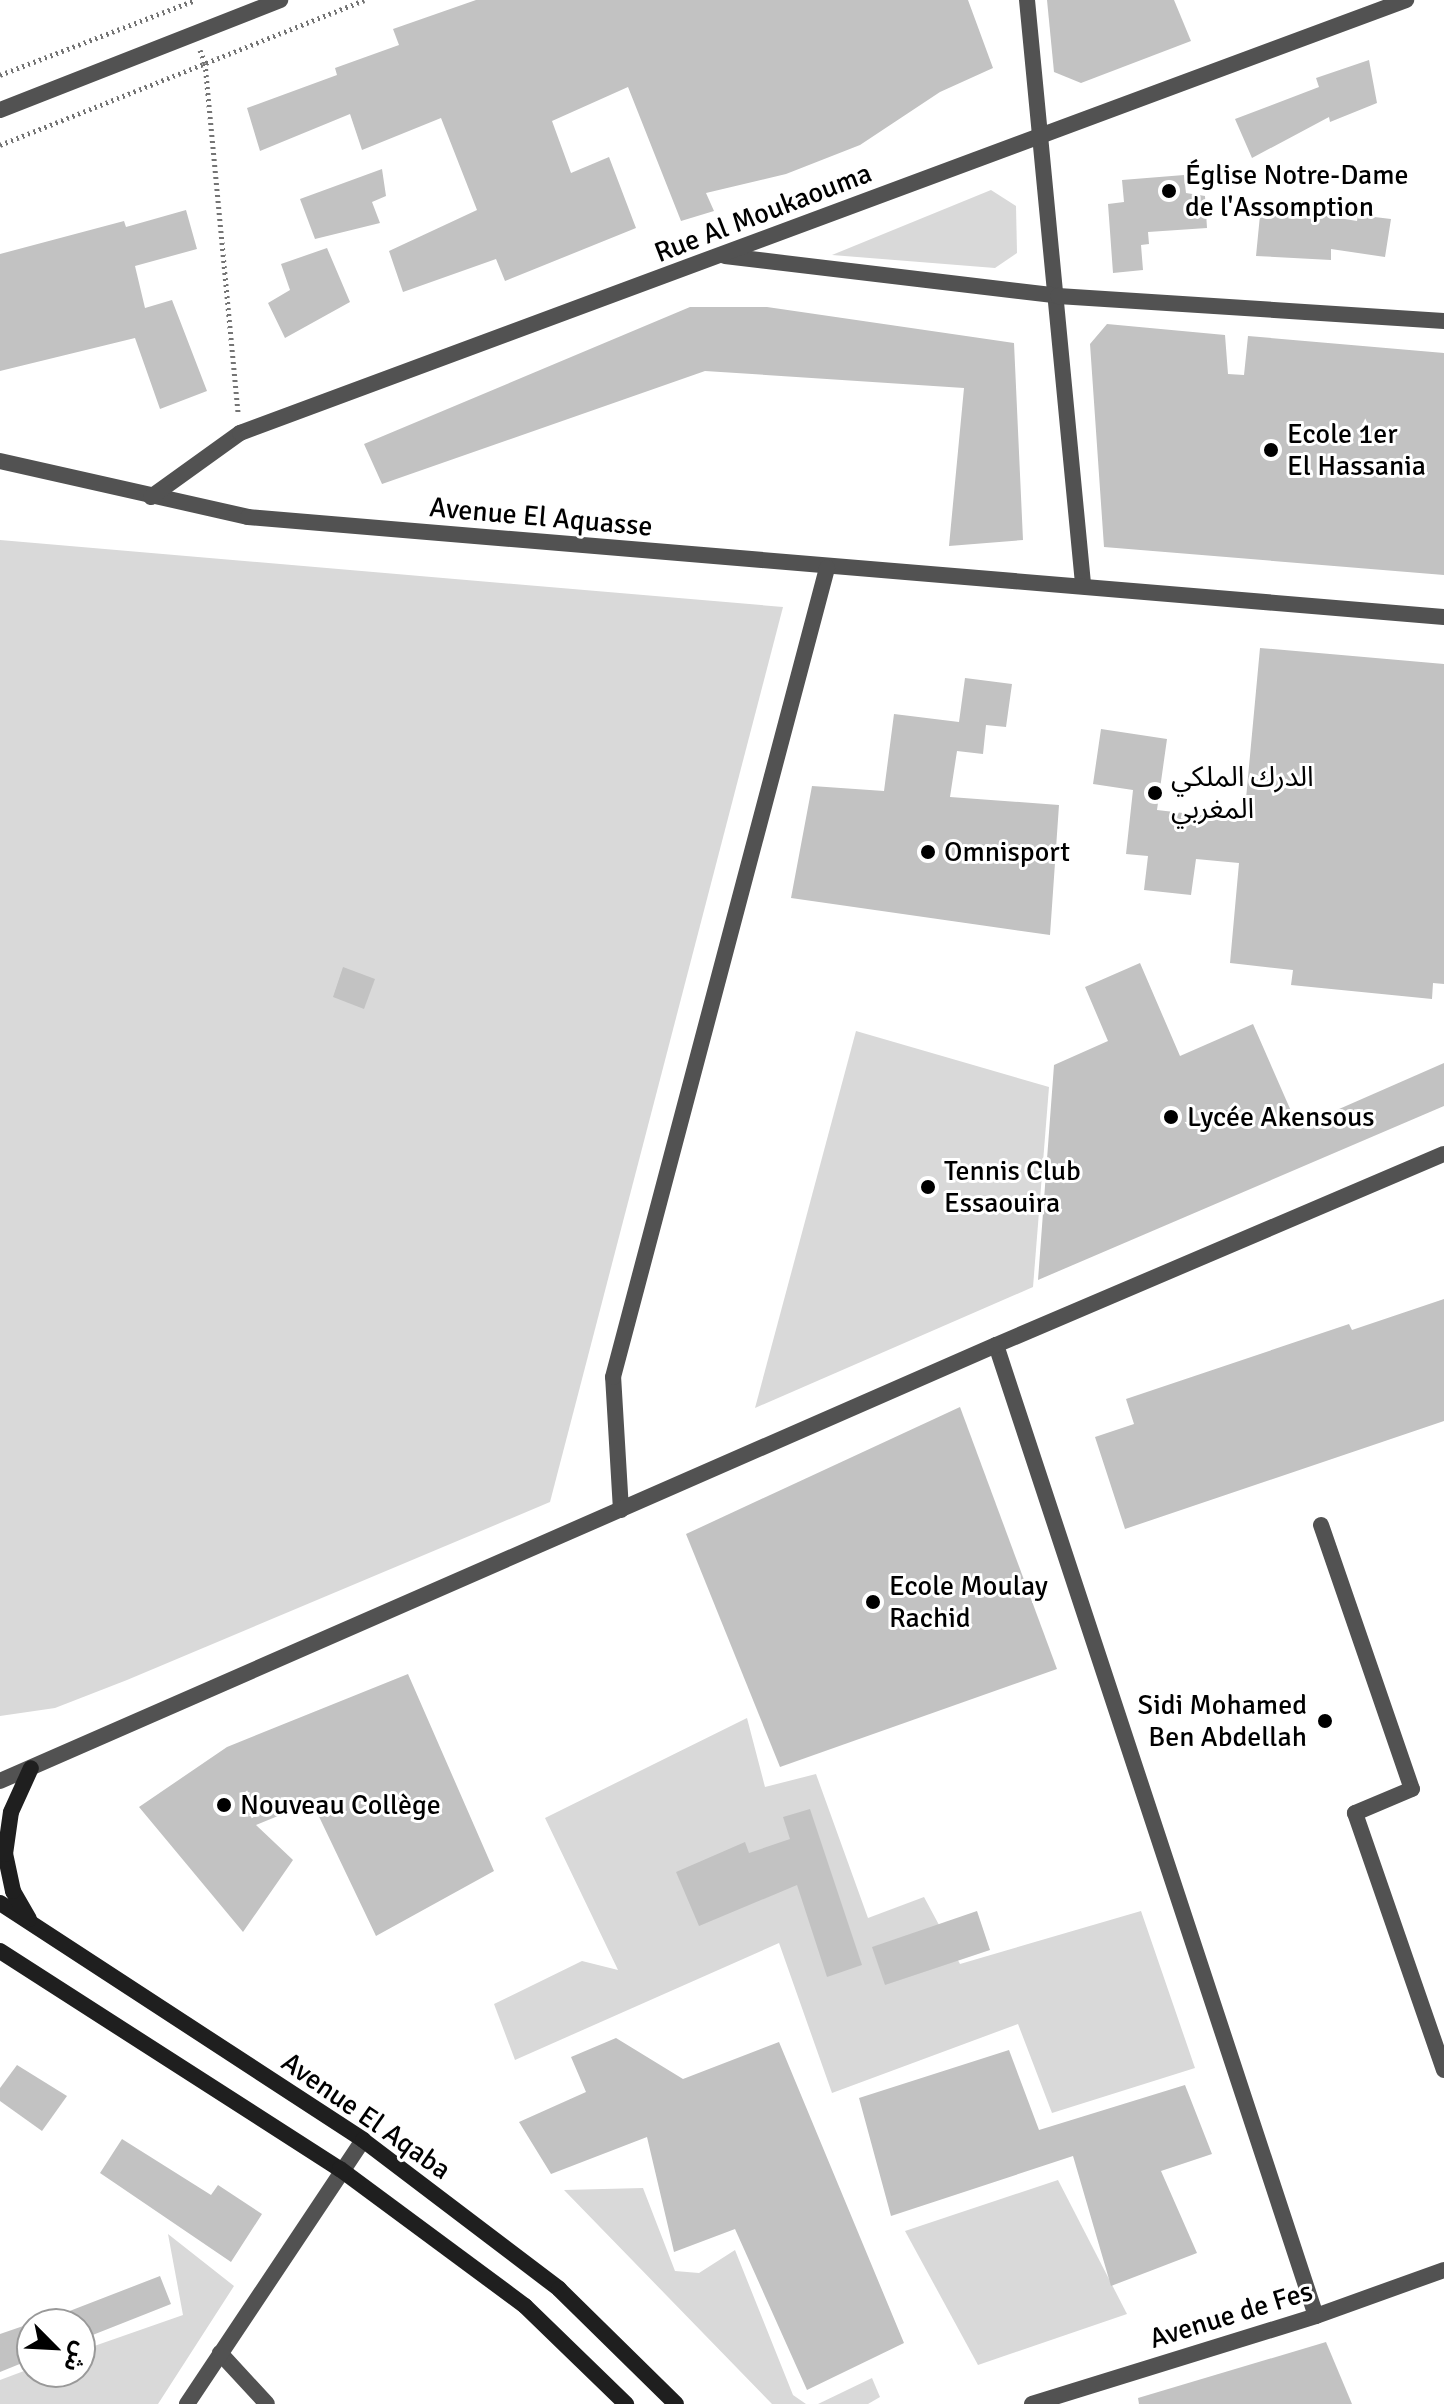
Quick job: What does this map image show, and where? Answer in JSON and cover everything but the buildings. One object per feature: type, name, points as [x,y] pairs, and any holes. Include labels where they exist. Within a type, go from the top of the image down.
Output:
[{"type":"main road","points":[[31,1768],[11,1812],[5,1854],[13,1891],[31,1923]]},
{"type":"main road","name":"Avenue El Aqaba","points":[[0,1903],[363,2140],[559,2289],[676,2404]]},
{"type":"main road","name":"Avenue El Aqaba","points":[[0,1951],[340,2169],[525,2306],[626,2404]]},
{"type":"street","points":[[0,110],[280,0]]},
{"type":"street","points":[[1027,0],[1058,296],[1083,584]]},
{"type":"street","name":"Rue Al Moukaouma","points":[[151,497],[240,433],[1406,0]]},
{"type":"street","points":[[723,256],[1058,296],[1444,321]]},
{"type":"street","name":"Avenue El Aquasse","points":[[0,461],[248,517],[827,568],[1083,584],[1444,617]]},
{"type":"street","points":[[621,1510],[613,1377],[827,568]]},
{"type":"street","points":[[0,1781],[996,1345],[1444,1154]]},
{"type":"street","points":[[996,1345],[1316,2316]]},
{"type":"street","points":[[1321,1525],[1412,1789],[1355,1813],[1444,2070]]},
{"type":"street","points":[[187,2404],[340,2169],[363,2140]]},
{"type":"street","name":"Avenue de Fes","points":[[1032,2404],[1316,2316],[1444,2270]]},
{"type":"street","points":[[220,2353],[267,2404]]},
{"type":"path","points":[[0,75],[195,0]]},
{"type":"path","points":[[0,145],[364,0]]},
{"type":"path","points":[[183,5],[205,63],[240,433]]},
{"type":"shaded area","points":[[991,190],[1016,206],[1017,253],[995,268],[832,255]]},
{"type":"shaded area","points":[[0,540],[783,607],[550,1502],[127,1680],[55,1708],[0,1716]]},
{"type":"shaded area","name":"Tennis Club Essaouira","points":[[856,1031],[1049,1087],[1033,1287],[755,1408]]},
{"type":"shaded area","points":[[747,1718],[765,1787],[816,1774],[868,1918],[924,1897],[960,1964],[1141,1911],[1195,2068],[1052,2113],[1018,2024],[832,2093],[779,1943],[515,2060],[494,2004],[582,1961],[618,1970],[545,1818]]},
{"type":"shaded area","points":[[1058,2180],[1127,2314],[978,2365],[905,2231]]},
{"type":"shaded area","points":[[643,2188],[675,2271],[699,2273],[735,2250],[793,2395],[806,2404],[772,2404],[564,2190]]},
{"type":"shaded area","points":[[168,2234],[234,2286],[158,2404],[0,2404],[0,2380],[16,2374],[16,2388],[96,2388],[96,2345],[183,2315]]},
{"type":"shaded area","points":[[872,2378],[880,2397],[868,2404],[818,2404]]},
{"type":"place","name":"Église Notre-Dame de l'Assomption","points":[[1169,191]]},
{"type":"place","name":"Ecole 1er El Hassania","points":[[1271,450]]},
{"type":"place","name":"الدرك الملكي المغربي","points":[[1155,793]]},
{"type":"place","name":"Omnisport","points":[[928,852]]},
{"type":"place","name":"Lycée Akensous","points":[[1171,1117]]},
{"type":"place","name":"Tennis Club Essaouira","points":[[928,1187]]},
{"type":"place","name":"Ecole Moulay Rachid","points":[[873,1602]]},
{"type":"place","name":"Sidi Mohamed Ben Abdellah","points":[[1325,1721]]},
{"type":"place","name":"Nouveau Collège","points":[[224,1805]]}]
